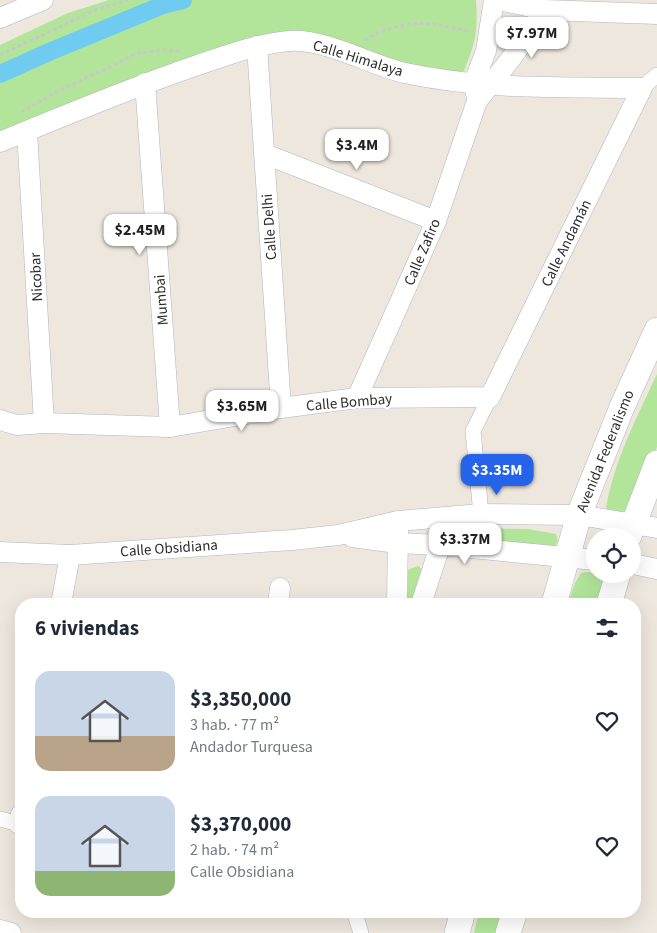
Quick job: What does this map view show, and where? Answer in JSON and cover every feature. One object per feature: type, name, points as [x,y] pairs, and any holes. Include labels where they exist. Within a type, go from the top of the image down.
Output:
[{"type":"street","points":[[0,18],[43,0]]},
{"type":"street","name":"Calle Zafiro","points":[[357,398],[436,221],[480,90],[494,0]]},
{"type":"street","points":[[498,0],[545,10],[657,14]]},
{"type":"street","name":"Calle Zafiro","points":[[480,90],[510,60],[545,10]]},
{"type":"street","name":"Calle Himalaya","points":[[0,142],[146,83],[257,46],[290,41],[308,42],[404,73],[447,80],[480,90],[650,82]]},
{"type":"street","name":"Calle Delhi","points":[[257,46],[281,408]]},
{"type":"street","name":"Calle Andamán","points":[[490,397],[650,82]]},
{"type":"street","name":"Mumbai","points":[[146,83],[170,427]]},
{"type":"street","name":"Nicobar","points":[[28,131],[44,423]]},
{"type":"street","points":[[265,154],[436,221]]},
{"type":"street","name":"Avenida Federalismo","points":[[556,598],[579,515],[622,408],[657,330]]},
{"type":"street","points":[[481,514],[474,431],[490,397]]},
{"type":"street","name":"Calle Bombay","points":[[0,420],[17,425],[44,423],[170,427],[281,408],[357,398],[490,397]]},
{"type":"street","points":[[640,528],[657,463]]},
{"type":"street","name":"Calle Obsidiana","points":[[0,552],[70,555],[292,540],[338,535],[398,521],[481,514],[579,515],[636,528]]},
{"type":"street","points":[[423,598],[448,517]]},
{"type":"street","points":[[397,598],[398,521]]},
{"type":"street","name":"Calle Obsidiana","points":[[338,535],[397,543],[440,545],[586,559]]},
{"type":"street","points":[[62,598],[70,555]]},
{"type":"street","points":[[641,566],[657,569]]},
{"type":"street","points":[[611,598],[615,583]]},
{"type":"street","points":[[0,819],[15,820]]},
{"type":"street","points":[[356,918],[361,933]]},
{"type":"street","points":[[457,933],[461,918]]},
{"type":"street","points":[[508,933],[513,918]]},
{"type":"street","points":[[0,930],[10,933]]},
{"type":"path","points":[[0,54],[96,10],[128,0]]},
{"type":"path","points":[[359,42],[389,28],[411,23],[442,24],[474,33]]},
{"type":"green space","points":[[109,0],[476,0],[477,20],[474,44],[464,71],[422,74],[301,39],[0,137],[0,45],[68,13]]},
{"type":"green space","points":[[657,374],[657,447],[632,507],[619,513],[613,512],[606,508],[620,456]]},
{"type":"green space","points":[[460,528],[528,529],[556,534],[558,541],[555,546],[487,544],[461,539]]},
{"type":"green space","points":[[418,566],[422,569],[416,598],[402,598],[407,570]]},
{"type":"green space","points":[[586,572],[586,583],[605,583],[602,598],[570,598],[581,573]]},
{"type":"green space","points":[[477,918],[508,918],[504,933],[474,933]]},
{"type":"waterway","points":[[0,74],[163,5],[183,0]]}]
